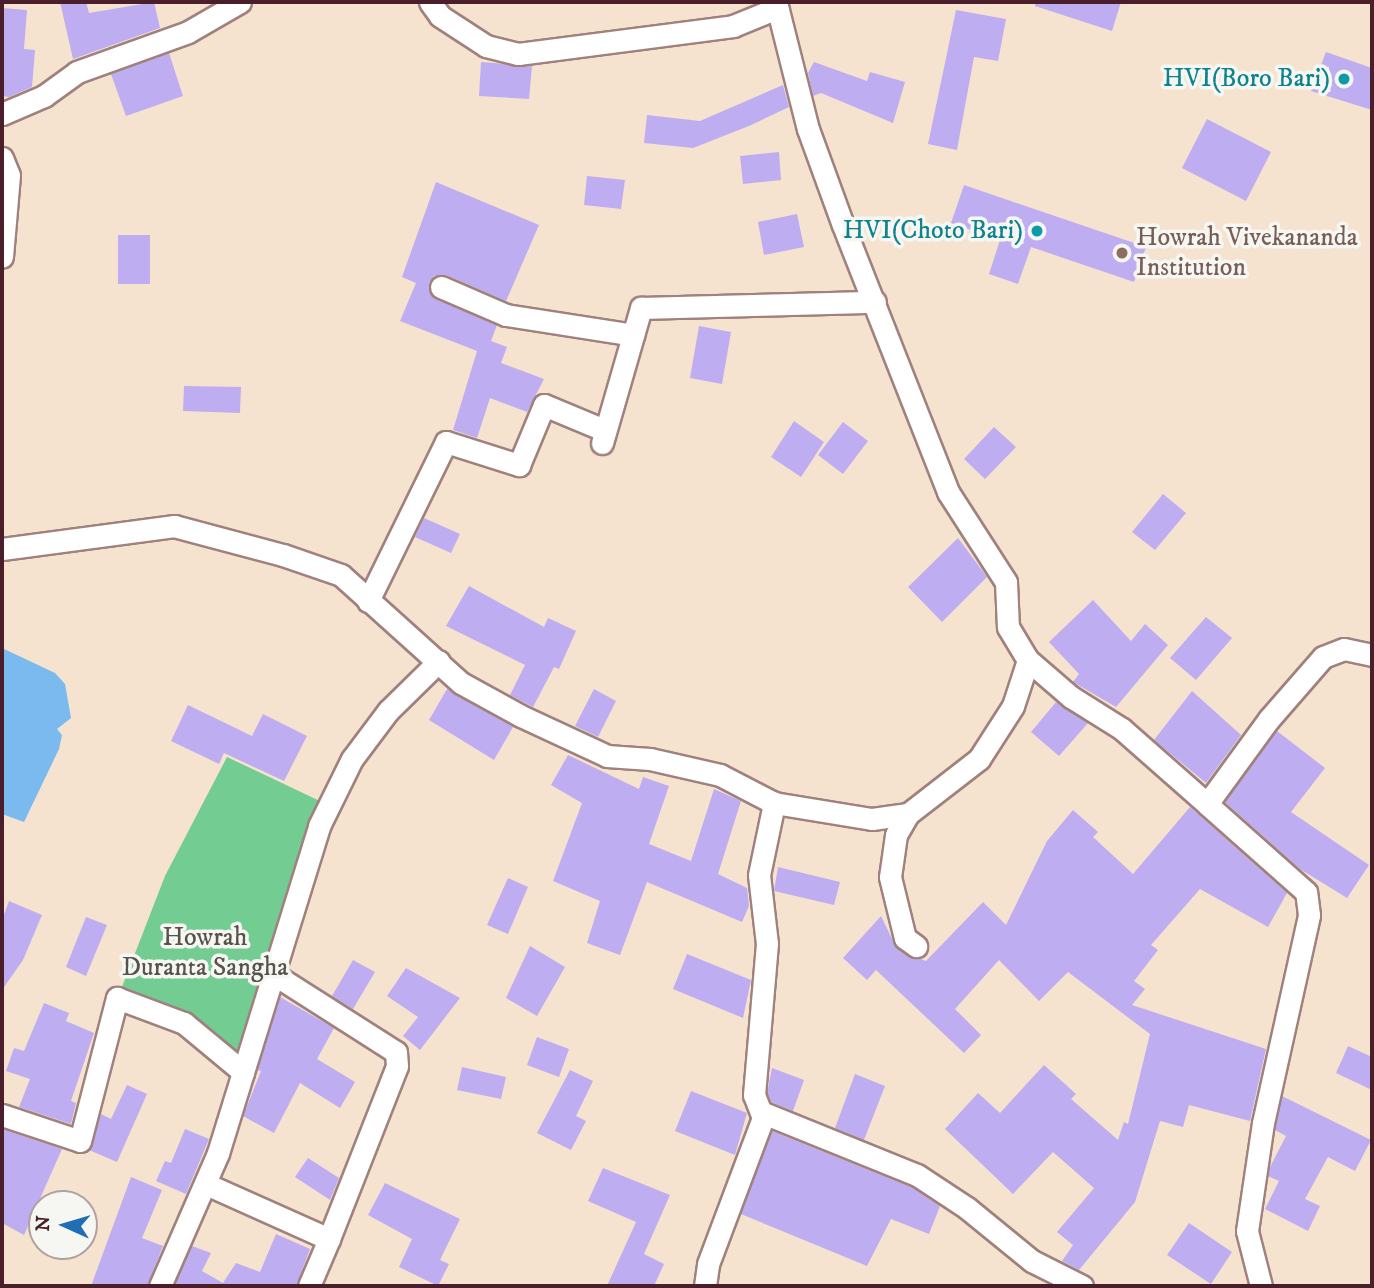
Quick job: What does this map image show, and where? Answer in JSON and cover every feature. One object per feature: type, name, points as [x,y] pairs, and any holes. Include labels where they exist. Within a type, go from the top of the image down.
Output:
[{"type":"street","points":[[2,114],[44,96],[77,72],[188,32],[240,2]]},
{"type":"street","points":[[430,2],[440,16],[486,46],[518,54],[697,33],[733,26],[777,5],[808,128],[948,492],[1006,582],[1008,627],[1028,660],[1071,697],[1122,729],[1306,892],[1309,915],[1263,1123],[1247,1231],[1261,1286]]},
{"type":"street","points":[[2,158],[9,175],[2,257]]},
{"type":"street","points":[[441,287],[506,315],[633,335]]},
{"type":"street","points":[[368,601],[446,442],[519,465],[544,405],[603,436],[641,308],[875,302]]},
{"type":"street","points":[[2,549],[174,527],[341,575],[461,683],[607,756],[650,760],[720,775],[774,803],[872,819],[908,814]]},
{"type":"street","points":[[1207,804],[1269,719],[1323,657],[1344,649],[1372,655]]},
{"type":"street","points":[[916,946],[905,938],[890,877],[896,835],[908,814],[979,759],[1013,706],[1028,660]]},
{"type":"street","points":[[160,1286],[206,1184],[275,975],[294,897],[319,825],[352,759],[388,711],[439,661]]},
{"type":"street","points":[[705,1286],[708,1264],[763,1118],[754,1095],[767,944],[759,875],[774,803]]},
{"type":"street","points":[[275,975],[396,1052],[397,1066],[309,1286]]},
{"type":"street","points":[[2,1115],[80,1142],[117,998],[184,1023],[243,1072]]},
{"type":"street","points":[[761,1112],[917,1175],[967,1208],[1032,1261],[1082,1286]]},
{"type":"street","points":[[206,1184],[330,1239]]},
{"type":"green space","name":"Howrah Duranta Sangha","points":[[227,757],[324,803],[236,1054],[120,992],[165,876]]},
{"type":"water","points":[[2,648],[55,673],[65,684],[71,718],[57,729],[62,735],[59,749],[24,822],[2,814]]},
{"type":"building","points":[[60,2],[86,2],[89,13],[154,2],[160,28],[73,59]]},
{"type":"building","points":[[1035,2],[1121,2],[1112,31],[1035,6]]},
{"type":"building","points":[[2,8],[27,10],[24,49],[35,50],[32,87],[9,97],[2,96]]},
{"type":"building","points":[[956,10],[1006,19],[998,61],[974,57],[957,150],[928,144]]},
{"type":"building","name":"HVI(Boro Bari)","points":[[1326,52],[1372,68],[1372,110],[1311,91]]},
{"type":"building","points":[[169,53],[183,96],[126,116],[111,74]]},
{"type":"building","points":[[481,62],[532,66],[529,99],[479,96]]},
{"type":"building","points":[[814,62],[867,81],[870,72],[905,82],[893,123],[821,93],[813,96],[808,73]]},
{"type":"building","points":[[783,85],[789,107],[749,126],[693,148],[644,143],[647,115],[700,121]]},
{"type":"building","points":[[1207,119],[1271,152],[1246,201],[1182,168]]},
{"type":"building","points":[[779,152],[781,180],[743,184],[740,156]]},
{"type":"building","points":[[587,176],[625,180],[621,209],[584,205]]},
{"type":"building","points":[[436,182],[539,225],[506,301],[446,275],[434,276],[429,282],[435,299],[497,325],[491,341],[507,347],[501,363],[544,379],[527,412],[490,398],[477,438],[453,430],[477,351],[400,321],[416,283],[402,277]]},
{"type":"building","name":"HVI(Choto Bari)","points":[[964,185],[1146,247],[1134,282],[1031,247],[1018,284],[989,274],[1000,240],[951,223]]},
{"type":"building","points":[[797,214],[804,247],[764,255],[758,222]]},
{"type":"building","points":[[118,235],[150,235],[150,284],[118,284]]},
{"type":"building","points":[[699,326],[731,332],[722,384],[690,378]]},
{"type":"building","points":[[184,386],[241,387],[240,413],[183,411]]},
{"type":"building","points":[[794,421],[824,442],[801,477],[771,457]]},
{"type":"building","points":[[843,422],[868,441],[843,474],[818,455]]},
{"type":"building","points":[[994,427],[1016,447],[985,479],[964,459]]},
{"type":"building","points":[[1163,494],[1186,513],[1155,550],[1132,532]]},
{"type":"building","points":[[424,518],[460,534],[451,553],[415,537]]},
{"type":"building","points":[[958,538],[987,577],[942,622],[908,587]]},
{"type":"building","points":[[469,586],[544,627],[548,618],[576,631],[559,669],[554,667],[533,707],[510,695],[525,665],[446,626]]},
{"type":"building","points":[[1093,600],[1131,641],[1145,624],[1168,645],[1116,707],[1073,682],[1079,674],[1049,642]]},
{"type":"building","points":[[1206,617],[1232,638],[1196,680],[1170,658]]},
{"type":"building","points":[[447,689],[513,727],[494,760],[429,720]]},
{"type":"building","points":[[594,689],[616,701],[598,737],[575,726]]},
{"type":"building","points":[[1192,691],[1241,735],[1206,783],[1154,740]]},
{"type":"building","points":[[1056,702],[1088,723],[1059,756],[1031,732]]},
{"type":"building","points":[[188,705],[252,736],[263,714],[307,736],[284,781],[224,753],[219,764],[171,741]]},
{"type":"building","points":[[1277,731],[1325,768],[1291,812],[1369,865],[1347,898],[1300,869],[1225,802]]},
{"type":"building","points":[[568,755],[639,789],[643,777],[669,786],[649,844],[691,861],[714,789],[741,801],[718,874],[747,888],[749,906],[742,922],[647,882],[620,955],[587,943],[600,901],[553,881],[582,803],[551,785]]},
{"type":"building","points":[[1190,807],[1287,893],[1268,927],[1200,889],[1151,945],[1158,950],[1134,981],[1145,989],[1132,1005],[1266,1049],[1250,1121],[1189,1105],[1183,1127],[1160,1121],[1135,1202],[1079,1270],[1062,1261],[1073,1245],[1057,1232],[1094,1188],[1053,1152],[1013,1194],[945,1129],[978,1093],[1000,1113],[1044,1065],[1076,1094],[1071,1099],[1118,1140],[1124,1122],[1128,1124],[1150,1034],[1068,972],[1039,1001],[999,960],[955,1009],[981,1035],[964,1053],[876,970],[867,980],[843,958],[881,916],[897,949],[926,961],[983,902],[1006,925],[1047,841],[1073,810],[1098,832],[1093,837],[1133,874]]},
{"type":"building","points":[[778,867],[840,882],[834,905],[774,891]]},
{"type":"building","points":[[508,878],[528,887],[508,934],[487,925]]},
{"type":"building","points":[[9,901],[42,915],[23,960],[2,990],[2,920]]},
{"type":"building","points":[[86,917],[107,925],[86,976],[66,967]]},
{"type":"building","points":[[530,946],[565,967],[537,1016],[506,998]]},
{"type":"building","points":[[687,954],[751,980],[743,1018],[673,989]]},
{"type":"building","points":[[353,960],[375,972],[353,1009],[332,996]]},
{"type":"building","points":[[406,968],[460,998],[420,1050],[403,1036],[418,1017],[387,996]]},
{"type":"building","points":[[280,997],[334,1028],[317,1059],[355,1082],[340,1108],[300,1083],[274,1133],[243,1116],[261,1071],[257,1070]]},
{"type":"building","points":[[44,1003],[69,1013],[66,1021],[94,1033],[71,1101],[76,1103],[71,1124],[19,1107],[30,1079],[6,1071],[14,1048],[24,1051]]},
{"type":"building","points":[[537,1037],[569,1049],[559,1077],[527,1065]]},
{"type":"building","points":[[1348,1046],[1372,1057],[1372,1090],[1336,1073]]},
{"type":"building","points":[[462,1067],[506,1077],[501,1099],[457,1090]]},
{"type":"building","points":[[772,1068],[804,1080],[793,1111],[771,1102],[767,1093]]},
{"type":"building","points":[[570,1070],[593,1081],[576,1116],[586,1121],[571,1150],[537,1133]]},
{"type":"building","points":[[855,1074],[885,1086],[864,1140],[835,1128]]},
{"type":"building","points":[[127,1085],[147,1094],[117,1162],[89,1150],[101,1114],[111,1119]]},
{"type":"building","points":[[691,1091],[747,1113],[735,1155],[675,1131]]},
{"type":"building","points":[[1282,1096],[1371,1140],[1355,1171],[1328,1157],[1305,1199],[1320,1206],[1308,1231],[1265,1209],[1279,1181],[1268,1176],[1270,1167],[1286,1136],[1275,1130]]},
{"type":"building","points":[[2,1129],[62,1149],[44,1190],[28,1190],[28,1226],[24,1235],[2,1223]]},
{"type":"building","points":[[185,1129],[209,1139],[186,1194],[156,1181],[165,1161],[171,1163]]},
{"type":"building","points":[[772,1131],[911,1187],[940,1206],[929,1234],[891,1219],[867,1266],[741,1214]]},
{"type":"building","points":[[308,1158],[339,1178],[330,1200],[295,1177]]},
{"type":"building","points":[[603,1168],[670,1195],[644,1254],[664,1264],[654,1286],[607,1286],[636,1222],[588,1201]]},
{"type":"building","points":[[131,1177],[162,1190],[142,1238],[163,1246],[147,1286],[91,1286]]},
{"type":"building","points":[[385,1183],[460,1219],[440,1260],[449,1264],[438,1286],[399,1267],[412,1239],[368,1215]]},
{"type":"building","points":[[1189,1223],[1232,1252],[1211,1284],[1167,1255]]},
{"type":"building","points":[[276,1234],[310,1249],[296,1286],[174,1286],[192,1246],[211,1253],[202,1271],[223,1283],[236,1263],[260,1272]]},
{"type":"place","name":"HVI(Boro Bari)","points":[[1344,79]]},
{"type":"place","name":"HVI(Choto Bari)","points":[[1037,231]]},
{"type":"place","name":"Howrah Vivekananda Institution","points":[[1122,253]]}]
